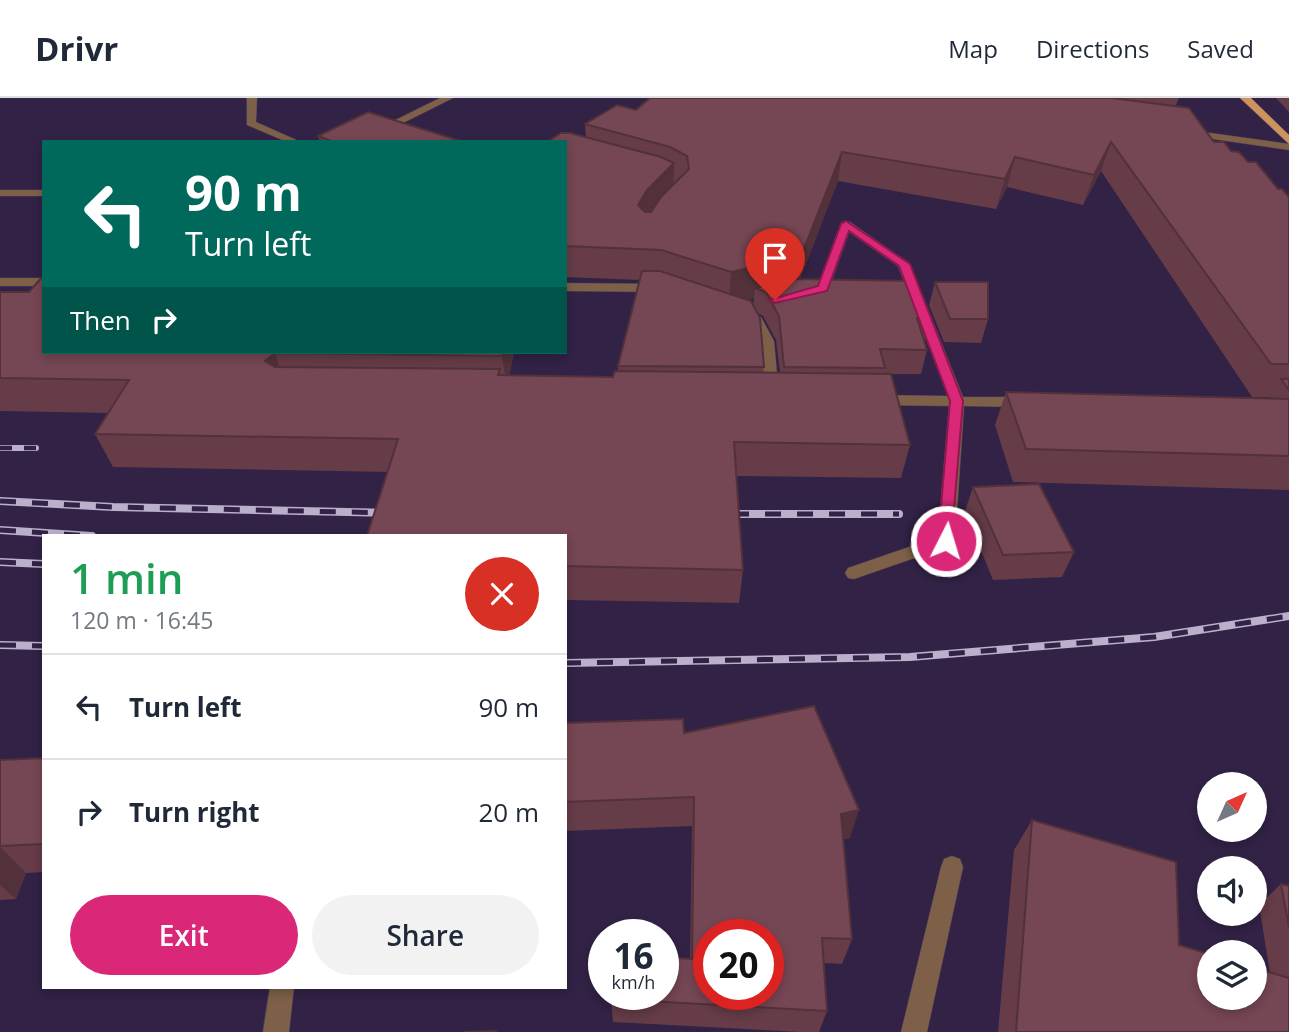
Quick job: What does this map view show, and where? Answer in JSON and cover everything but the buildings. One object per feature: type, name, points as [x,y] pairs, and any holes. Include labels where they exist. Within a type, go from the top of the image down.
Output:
[{"type":"main road","points":[[1245,98],[1289,141]]},
{"type":"lane","points":[[253,98],[251,123],[291,140]]},
{"type":"lane","points":[[360,140],[448,98]]},
{"type":"lane","points":[[1182,132],[1289,147]]},
{"type":"lane","points":[[0,192],[42,193]]},
{"type":"lane","points":[[796,295],[823,288],[846,224],[904,264],[957,401],[946,541],[854,573]]},
{"type":"lane","points":[[0,282],[42,282]]},
{"type":"lane","points":[[567,287],[661,288],[672,292]]},
{"type":"lane","points":[[755,304],[728,311],[755,320],[767,341],[772,399]]},
{"type":"lane","points":[[864,400],[1040,402]]},
{"type":"lane","points":[[914,1032],[952,867]]},
{"type":"lane","points":[[276,1032],[282,989]]},
{"type":"railway","points":[[0,448],[36,448]]},
{"type":"railway","points":[[0,501],[113,507],[394,513]]},
{"type":"railway","points":[[733,514],[899,514]]},
{"type":"railway","points":[[0,530],[61,534]]},
{"type":"railway","points":[[0,562],[42,564]]},
{"type":"railway","points":[[567,663],[910,657],[1154,637],[1289,616]]},
{"type":"railway","points":[[0,645],[42,646]]},
{"type":"route","points":[[775,300],[823,288],[846,224],[904,264],[957,401],[946,541]]}]
